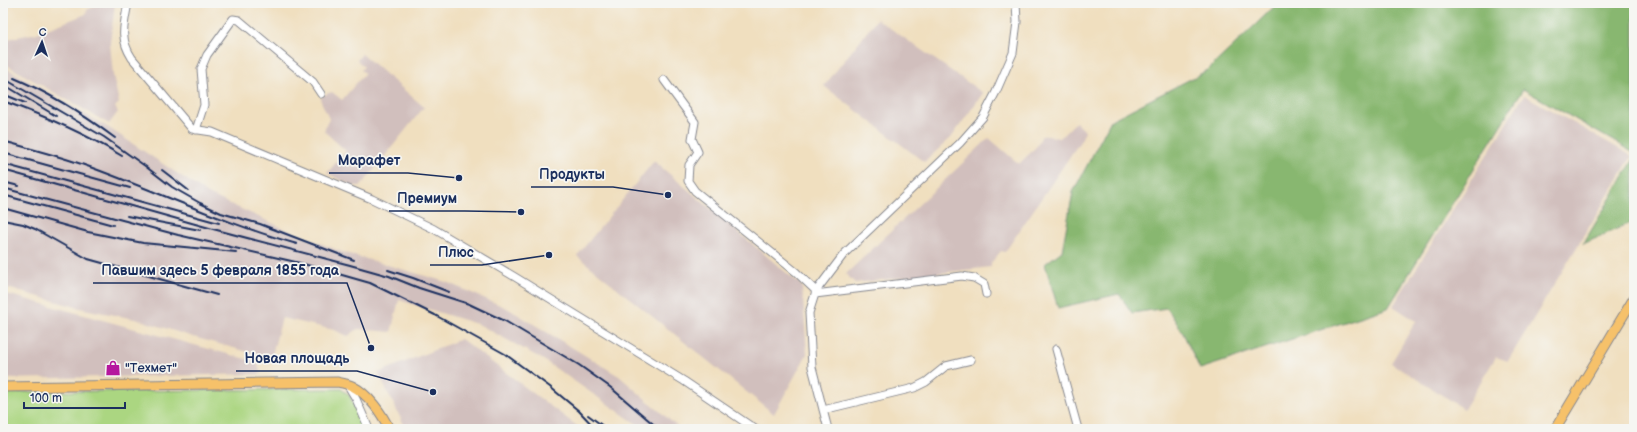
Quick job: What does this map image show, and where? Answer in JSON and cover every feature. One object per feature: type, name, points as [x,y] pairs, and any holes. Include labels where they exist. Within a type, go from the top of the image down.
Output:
[{"type":"main road","points":[[1555,429],[1634,298]]},
{"type":"main road","points":[[3,387],[337,382],[352,386],[366,395],[385,421],[388,429]]},
{"type":"street","points":[[128,3],[123,27],[125,47],[132,58],[192,129],[212,132],[372,199],[434,229],[516,277],[684,381],[755,429]]},
{"type":"street","points":[[828,429],[812,367],[809,313],[815,293],[844,254],[960,143],[983,117],[1013,53],[1017,22],[1016,3]]},
{"type":"street","points":[[196,130],[204,105],[201,69],[207,55],[233,19],[238,20],[313,82],[321,94]]},
{"type":"street","points":[[664,80],[695,122],[692,138],[698,152],[689,165],[688,181],[695,191],[796,272],[815,293]]},
{"type":"street","points":[[815,293],[962,276],[974,278],[984,284],[986,294]]},
{"type":"street","points":[[1056,349],[1078,429]]},
{"type":"street","points":[[823,410],[914,388],[926,382],[946,366],[971,360]]},
{"type":"street","points":[[347,384],[356,399],[369,429]]},
{"type":"shaded area","points":[[102,3],[115,3],[110,43],[113,75],[119,103],[115,107],[118,112],[109,124],[3,63],[3,40],[37,33],[86,14],[87,10]]},
{"type":"shaded area","points":[[877,19],[983,93],[951,138],[924,162],[824,86]]},
{"type":"shaded area","points":[[362,54],[424,107],[361,186],[353,186],[327,173],[346,151],[324,131],[329,119],[320,99],[324,95],[332,92],[342,100],[365,73],[361,70],[364,67],[357,60]]},
{"type":"shaded area","points":[[3,66],[109,128],[208,194],[285,229],[342,252],[446,282],[507,308],[619,376],[680,429],[644,429],[542,359],[480,325],[399,300],[391,332],[358,329],[348,336],[334,330],[282,318],[271,358],[193,337],[140,320],[84,309],[3,287]]},
{"type":"shaded area","points":[[1524,95],[1632,156],[1508,361],[1496,357],[1464,409],[1391,363],[1416,321],[1393,306]]},
{"type":"shaded area","points":[[1076,122],[1085,131],[1081,140],[1005,252],[1001,251],[991,263],[991,267],[855,283],[846,274],[989,138],[1019,164],[1037,146],[1042,135],[1060,138]]},
{"type":"shaded area","points":[[654,161],[802,286],[807,354],[774,414],[577,256]]},
{"type":"shaded area","points":[[3,293],[257,362],[261,374],[3,379]]},
{"type":"shaded area","points":[[461,339],[581,429],[406,429],[378,373]]},
{"type":"green space","points":[[1278,3],[1634,3],[1634,153],[1523,89],[1388,308],[1200,369],[1182,331],[1167,308],[1132,313],[1119,294],[1058,308],[1045,264],[1062,251],[1073,192],[1111,120],[1208,70]]},
{"type":"green space","points":[[1634,159],[1634,218],[1630,223],[1583,244]]},
{"type":"green space","points":[[341,389],[349,395],[366,429],[3,429],[3,392]]},
{"type":"railway","points":[[3,78],[104,137],[172,187],[200,203],[221,213],[260,224],[354,260]]},
{"type":"railway","points":[[14,78],[41,90],[91,121],[115,138]]},
{"type":"railway","points":[[3,84],[56,116]]},
{"type":"railway","points":[[3,94],[25,103]]},
{"type":"railway","points":[[3,101],[64,126],[122,156]]},
{"type":"railway","points":[[3,141],[77,162],[217,217],[297,244]]},
{"type":"railway","points":[[3,153],[130,188]]},
{"type":"railway","points":[[3,164],[219,223]]},
{"type":"railway","points":[[3,170],[213,229],[389,276],[419,288],[469,304],[505,321],[579,365],[610,387],[659,429]]},
{"type":"railway","points":[[162,170],[188,190]]},
{"type":"railway","points":[[3,182],[19,186]]},
{"type":"railway","points":[[3,188],[178,235],[300,263],[370,283],[435,315],[505,354],[550,387],[579,411],[596,429]]},
{"type":"railway","points":[[3,195],[113,225]]},
{"type":"railway","points":[[3,208],[88,232],[143,243],[236,252]]},
{"type":"railway","points":[[127,216],[200,230]]},
{"type":"railway","points":[[3,220],[23,224],[35,229],[88,259],[217,295]]},
{"type":"railway","points":[[388,270],[449,292]]},
{"type":"railway","points":[[588,415],[607,429]]},
{"type":"place","name":"Марафет","points":[[459,178]]},
{"type":"place","name":"Продукты","points":[[668,195]]},
{"type":"place","name":"Премиум","points":[[521,212]]},
{"type":"place","name":"Плюс","points":[[549,255]]},
{"type":"place","name":"Павшим здесь 5 февраля 1855 года","points":[[371,348]]},
{"type":"place","name":"\"Техмет\"","points":[[113,368]]},
{"type":"place","name":"Новая площадь","points":[[433,392]]}]
